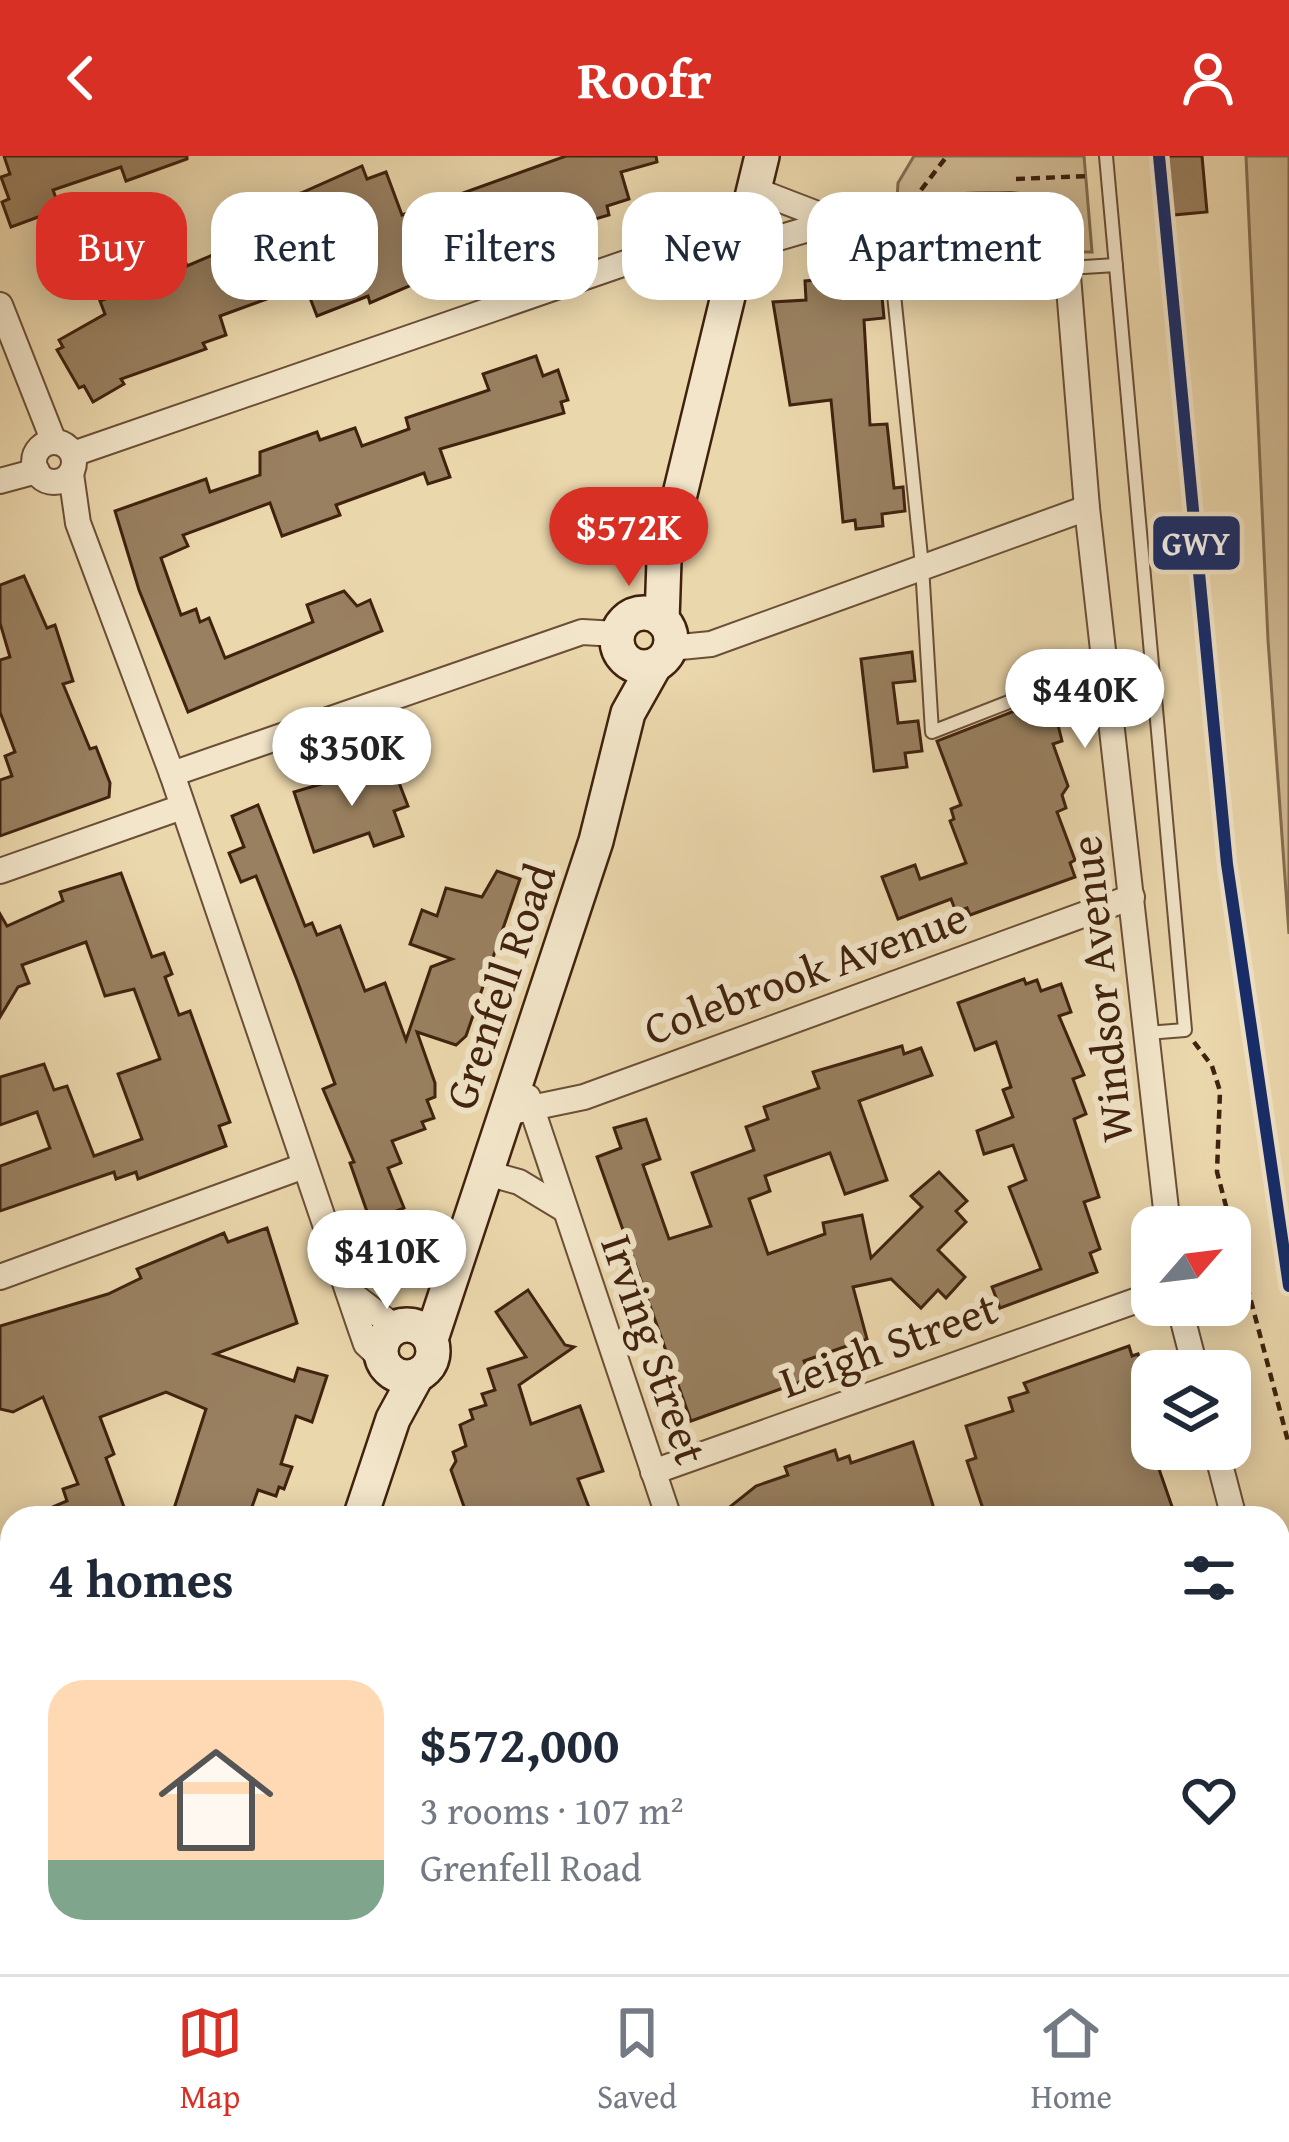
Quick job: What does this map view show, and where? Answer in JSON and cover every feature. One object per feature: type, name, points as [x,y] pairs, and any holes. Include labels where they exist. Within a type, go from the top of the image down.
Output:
[{"type":"street","name":"Grenfell Road","points":[[754,190],[762,156]]},
{"type":"street","points":[[754,190],[807,210]]},
{"type":"street","points":[[0,481],[622,264]]},
{"type":"street","name":"Grenfell Road","points":[[393,1419],[383,1339],[411,1330],[446,1285],[483,1172],[516,1112],[523,1053],[596,842],[726,300]]},
{"type":"street","name":"Windsor Avenue","points":[[1071,300],[1087,508],[1166,1206]]},
{"type":"street","points":[[0,305],[31,389],[27,397],[172,774],[366,1344],[402,1377],[417,1375]]},
{"type":"street","points":[[0,467],[55,461]]},
{"type":"street","points":[[172,774],[582,632],[711,644],[1087,508]]},
{"type":"street","points":[[0,872],[182,807]]},
{"type":"street","name":"Colebrook Avenue","points":[[516,1112],[584,1097],[1132,897]]},
{"type":"street","name":"Irving Street","points":[[516,1112],[562,1208],[665,1506]]},
{"type":"street","points":[[0,1277],[304,1166]]},
{"type":"street","name":"Irving Street","points":[[483,1172],[519,1182],[562,1208]]},
{"type":"street","points":[[348,1291],[411,1330]]},
{"type":"street","name":"Leigh Street","points":[[652,1472],[1131,1302]]},
{"type":"street","name":"Grenfell Road","points":[[364,1506],[393,1419],[417,1375],[430,1364],[411,1330]]},
{"type":"street","points":[[1221,1470],[1231,1506]]},
{"type":"lane","points":[[1106,156],[1185,1030],[1147,1033]]},
{"type":"lane","points":[[1084,267],[1116,265]]},
{"type":"lane","points":[[902,300],[932,732],[1072,677],[1152,673]]},
{"type":"path","points":[[915,192],[947,156]]},
{"type":"path","points":[[1185,1030],[1212,1066],[1220,1091],[1217,1172],[1289,1445]]},
{"type":"shaded area","points":[[914,156],[1084,156],[1092,252],[1084,252],[1084,192],[897,192]]},
{"type":"shaded area","points":[[1246,156],[1289,156],[1289,934],[1268,640]]},
{"type":"building","points":[[4,156],[187,156],[126,181],[121,167],[54,192],[36,192],[36,218],[11,227],[2,202],[9,199],[1,177],[10,174]]},
{"type":"building","points":[[566,156],[656,156],[657,162],[621,172],[627,192],[622,192],[622,201],[607,206],[609,215],[598,218],[598,192],[466,192]]},
{"type":"building","points":[[1168,156],[1202,156],[1207,212],[1173,215]]},
{"type":"building","points":[[362,166],[367,179],[386,172],[402,215],[402,289],[378,300],[378,192],[303,192]]},
{"type":"building","points":[[211,256],[211,300],[264,300],[220,316],[226,335],[203,343],[206,349],[121,379],[124,384],[93,402],[57,350],[63,347],[59,340],[105,314],[103,300],[187,300],[187,266]]},
{"type":"building","points":[[805,281],[807,300],[882,300],[884,318],[864,320],[870,425],[887,424],[894,488],[903,487],[905,511],[882,514],[883,526],[856,529],[855,520],[843,522],[831,400],[790,405],[773,302],[806,300]]},
{"type":"building","points":[[311,300],[358,300],[317,316]]},
{"type":"building","points":[[536,356],[543,376],[558,370],[568,400],[561,402],[564,413],[440,449],[450,477],[428,484],[424,473],[336,505],[340,515],[282,536],[270,503],[183,535],[188,546],[161,558],[181,615],[196,609],[200,622],[209,618],[225,658],[313,622],[307,605],[344,591],[357,606],[370,600],[382,631],[188,712],[139,590],[115,511],[206,479],[210,492],[260,475],[260,452],[317,432],[320,440],[355,428],[362,446],[409,429],[406,418],[489,390],[483,374]]},
{"type":"building","points":[[24,576],[47,628],[55,625],[73,681],[63,684],[90,749],[96,747],[110,783],[109,797],[0,836],[0,780],[12,776],[5,756],[15,752],[0,712],[0,660],[10,657],[0,623],[0,585]]},
{"type":"building","points":[[912,652],[915,681],[893,683],[898,723],[918,721],[922,751],[905,753],[907,767],[874,771],[861,659]]},
{"type":"building","points":[[1053,705],[1062,741],[1053,744],[1068,786],[1062,795],[1066,808],[1057,812],[1075,860],[1070,863],[1075,877],[970,915],[967,908],[956,912],[951,899],[898,919],[882,877],[915,865],[920,879],[966,863],[950,821],[954,819],[951,809],[961,805],[937,741],[1025,707],[1028,714]]},
{"type":"building","points":[[368,770],[371,778],[393,770],[396,775],[408,806],[394,811],[403,836],[374,846],[369,833],[314,852],[294,792]]},
{"type":"building","points":[[258,805],[305,926],[312,923],[317,935],[340,926],[365,991],[385,983],[406,1040],[431,967],[452,959],[410,944],[422,910],[437,916],[446,888],[482,897],[497,871],[520,879],[466,1036],[456,1045],[417,1032],[435,1083],[435,1097],[427,1100],[434,1118],[422,1122],[425,1129],[392,1141],[401,1163],[388,1168],[404,1208],[394,1212],[400,1234],[378,1243],[350,1163],[354,1162],[323,1089],[335,1084],[297,980],[256,876],[241,882],[229,853],[244,847],[232,816]]},
{"type":"building","points":[[121,873],[152,957],[164,953],[172,974],[165,977],[179,1015],[190,1011],[230,1122],[219,1126],[226,1146],[138,1179],[136,1172],[116,1179],[114,1172],[0,1211],[0,1166],[50,1148],[37,1112],[0,1125],[0,1077],[44,1064],[54,1090],[67,1086],[94,1156],[142,1139],[118,1074],[160,1059],[134,989],[105,996],[86,942],[22,965],[29,983],[18,987],[0,1017],[0,914],[7,926],[63,901],[60,892]]},
{"type":"building","points":[[1024,979],[1026,984],[1037,980],[1041,991],[1061,984],[1071,1012],[1059,1016],[1084,1075],[1073,1079],[1086,1114],[1074,1119],[1099,1197],[1084,1202],[1100,1249],[1090,1253],[1097,1272],[1000,1308],[992,1287],[1041,1269],[1009,1187],[1026,1180],[1013,1145],[984,1154],[977,1131],[1013,1117],[1003,1090],[1011,1087],[996,1042],[975,1050],[958,1003]]},
{"type":"building","points":[[902,1046],[904,1054],[921,1048],[932,1075],[859,1101],[887,1180],[845,1194],[830,1153],[765,1176],[770,1191],[749,1199],[768,1254],[825,1234],[823,1223],[862,1215],[871,1258],[922,1207],[911,1196],[939,1172],[967,1201],[956,1211],[966,1222],[938,1250],[965,1277],[946,1298],[938,1290],[921,1308],[891,1279],[853,1287],[867,1339],[804,1361],[811,1378],[691,1421],[597,1157],[621,1148],[614,1128],[646,1119],[660,1159],[643,1165],[669,1239],[711,1226],[692,1173],[754,1150],[746,1127],[768,1119],[764,1107],[819,1088],[813,1072]]},
{"type":"building","points":[[267,1228],[297,1323],[215,1354],[294,1381],[298,1368],[327,1376],[312,1422],[296,1416],[281,1464],[292,1467],[284,1489],[279,1487],[276,1496],[258,1490],[252,1506],[175,1506],[206,1409],[166,1392],[100,1417],[114,1454],[106,1458],[124,1506],[55,1506],[67,1501],[63,1489],[78,1484],[43,1397],[13,1412],[0,1409],[0,1326],[108,1294],[141,1278],[137,1269],[224,1233],[228,1242]]},
{"type":"building","points":[[528,1290],[565,1345],[574,1347],[519,1385],[531,1424],[580,1406],[603,1471],[578,1479],[588,1506],[464,1506],[451,1470],[456,1461],[453,1452],[466,1446],[460,1425],[473,1419],[470,1410],[486,1405],[482,1394],[495,1390],[488,1369],[526,1357],[496,1312]]},
{"type":"building","points":[[1129,1346],[1131,1470],[1159,1470],[1172,1506],[982,1506],[967,1461],[976,1458],[966,1426],[1013,1411],[1009,1398],[1028,1392],[1024,1383]]},
{"type":"building","points":[[913,1442],[933,1506],[731,1506],[756,1486],[788,1475],[785,1467],[835,1450],[838,1460],[849,1456],[851,1463]]},
{"type":"transit line","name":"GWY","points":[[1159,156],[1227,864],[1289,1286]]}]
